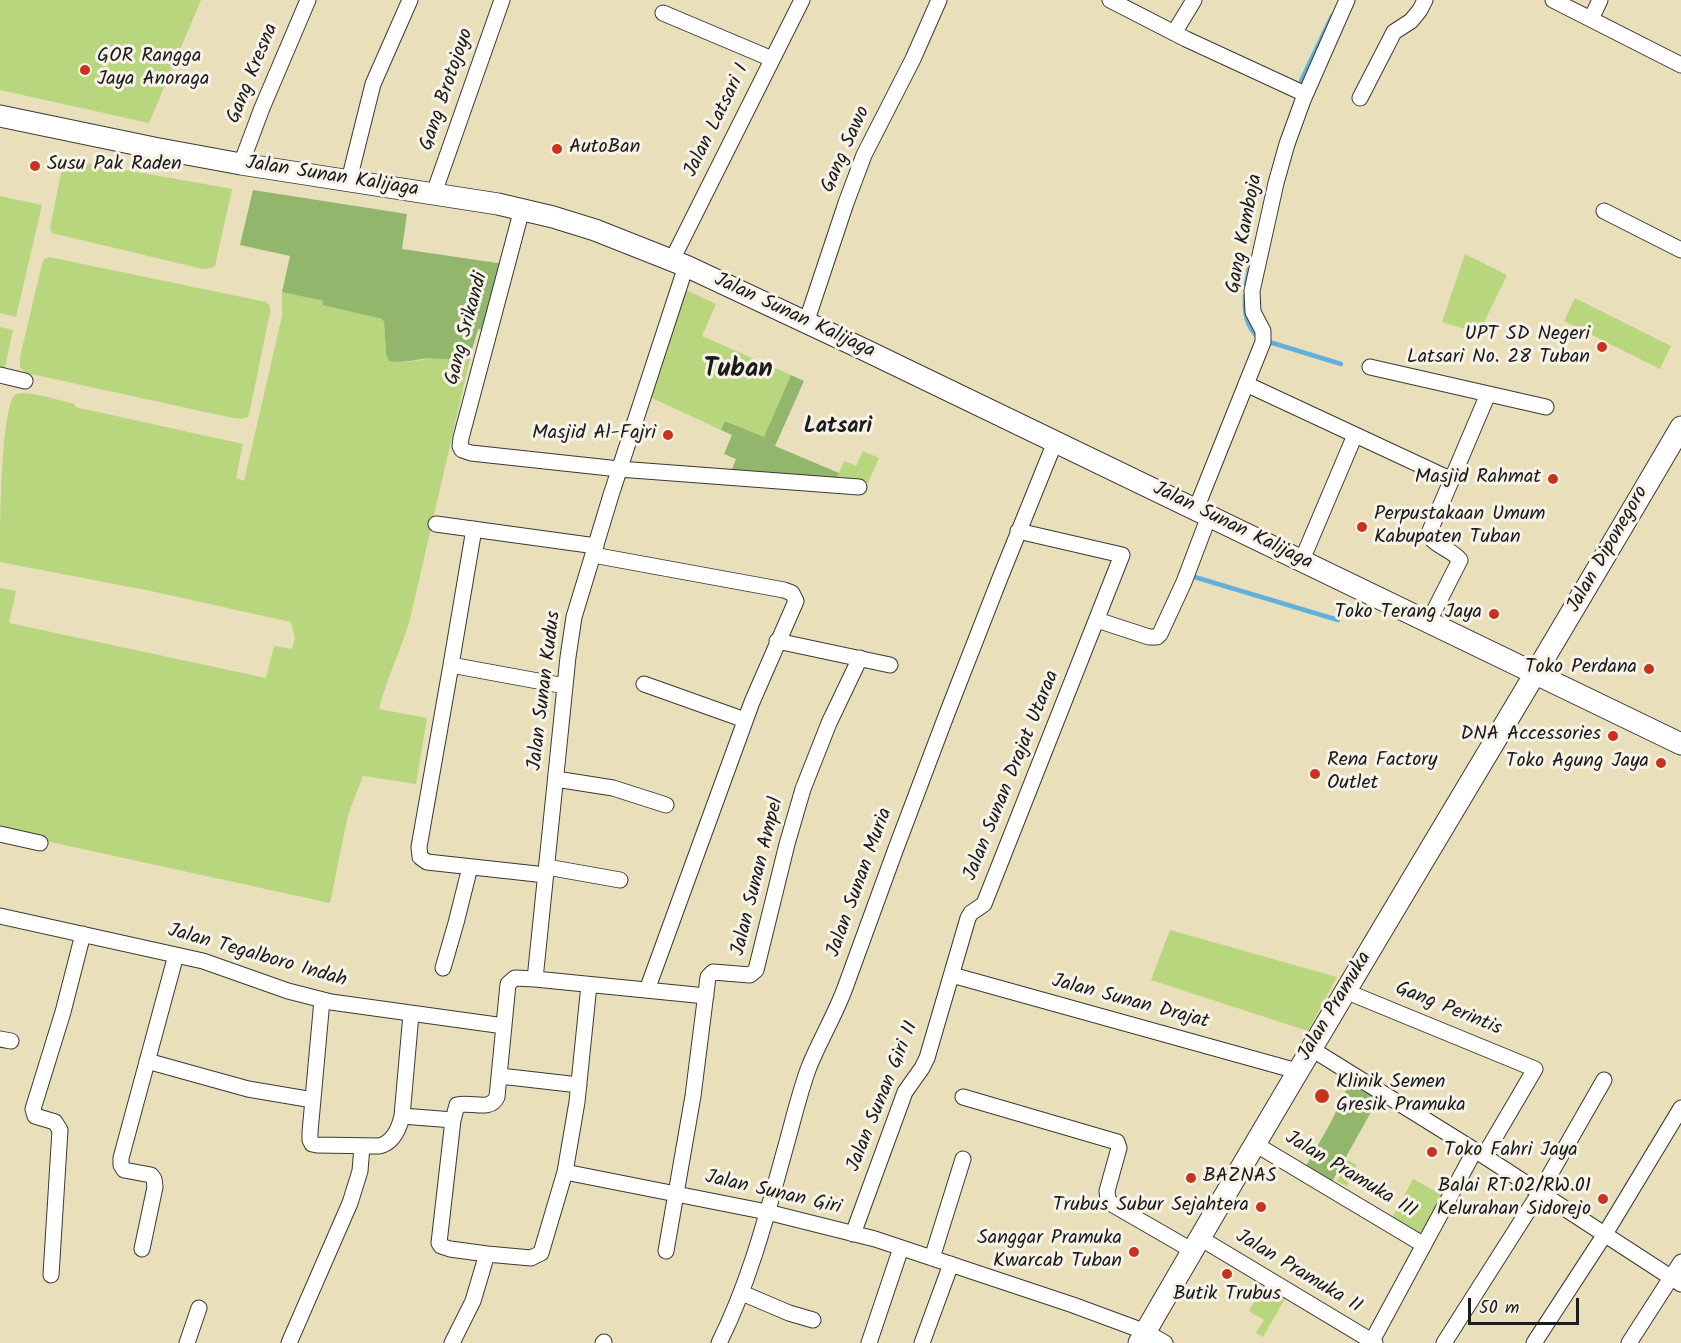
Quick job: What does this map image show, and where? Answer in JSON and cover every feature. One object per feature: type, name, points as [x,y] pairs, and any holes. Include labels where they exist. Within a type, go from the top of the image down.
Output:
[{"type":"main road","name":"Jalan Sunan Kalijaga","points":[[0,116],[241,164],[522,209],[572,222],[679,263],[1302,560],[1681,744]]},
{"type":"main road","name":"Jalan Diponegoro","points":[[1537,673],[1681,427]]},
{"type":"main road","name":"Jalan Pramuka","points":[[1142,1337],[1310,1048],[1537,673]]},
{"type":"street","name":"Gang Kresna","points":[[241,164],[308,0]]},
{"type":"street","points":[[349,180],[363,116],[373,84],[410,0]]},
{"type":"street","name":"Gang Brotojoyo","points":[[434,194],[501,0]]},
{"type":"street","name":"Jalan Latsari I","points":[[679,263],[772,59],[802,0]]},
{"type":"street","name":"Gang Sawo","points":[[806,323],[864,155],[904,78],[939,0]]},
{"type":"street","points":[[1110,0],[1174,33],[1305,94]]},
{"type":"street","points":[[1174,33],[1194,0]]},
{"type":"street","name":"Gang Kamboja","points":[[1097,620],[1149,637],[1157,637],[1162,631],[1186,575],[1202,512],[1263,341],[1254,316],[1253,286],[1282,162],[1305,94],[1347,0]]},
{"type":"street","points":[[1360,98],[1394,32],[1411,21],[1425,0]]},
{"type":"street","points":[[1553,0],[1681,65]]},
{"type":"street","points":[[1591,19],[1600,0]]},
{"type":"street","points":[[663,13],[772,59]]},
{"type":"street","name":"Gang Srikandi","points":[[522,209],[460,443],[462,450],[471,453],[620,469]]},
{"type":"street","points":[[1604,211],[1681,250]]},
{"type":"street","name":"Jalan Sunan Kudus","points":[[535,980],[572,627],[679,263]]},
{"type":"street","points":[[1370,367],[1546,407]]},
{"type":"street","points":[[0,375],[25,381]]},
{"type":"street","points":[[1246,384],[1452,480]]},
{"type":"street","points":[[1429,621],[1459,561],[1457,555],[1429,536],[1488,394]]},
{"type":"street","points":[[1302,560],[1355,435]]},
{"type":"street","name":"Jalan Sunan Muria","points":[[719,1343],[742,1293],[809,1068],[844,989],[898,840],[1055,442]]},
{"type":"street","points":[[620,469],[859,487]]},
{"type":"street","points":[[436,524],[594,550],[788,591],[794,596],[796,603],[777,642],[745,720],[647,990]]},
{"type":"street","points":[[474,529],[419,852],[421,859],[427,862],[470,867],[546,871],[620,880]]},
{"type":"street","name":"Jalan Sunan Drajat Utaraa","points":[[952,975],[968,918],[984,904],[1122,555],[1018,531]]},
{"type":"street","points":[[777,642],[890,665]]},
{"type":"street","name":"Jalan Sunan Ampel","points":[[666,1251],[693,1096],[710,973],[750,975],[756,970],[789,835],[803,789],[821,741],[860,658]]},
{"type":"street","points":[[451,665],[565,686]]},
{"type":"street","points":[[644,684],[745,720]]},
{"type":"street","points":[[556,779],[613,788],[666,805]]},
{"type":"street","points":[[0,834],[40,843]]},
{"type":"street","points":[[443,968],[470,867]]},
{"type":"street","name":"Jalan Tegalboro Indah","points":[[0,916],[203,961],[288,991],[322,1000],[504,1026]]},
{"type":"street","points":[[51,1275],[60,1130],[55,1122],[35,1116],[33,1109],[63,1012],[83,934]]},
{"type":"street","points":[[142,1249],[154,1179],[149,1174],[126,1171],[121,1162],[176,955]]},
{"type":"street","name":"Jalan Sunan Drajat","points":[[952,975],[1297,1071]]},
{"type":"street","name":"Jalan Sunan Giri II","points":[[853,1234],[904,1092],[927,1058],[952,975]]},
{"type":"street","points":[[589,985],[579,1084],[565,1172],[545,1245],[538,1256],[526,1258],[450,1250],[441,1246],[439,1243],[455,1108],[459,1104],[492,1104],[497,1097],[509,981],[515,978],[706,996]]},
{"type":"street","name":"Gang Perintis","points":[[1345,990],[1535,1069],[1479,1153]]},
{"type":"street","points":[[322,1000],[310,1138],[312,1144],[320,1146],[386,1144],[397,1131],[402,1116],[411,1014]]},
{"type":"street","points":[[1310,1048],[1479,1153],[1676,1281]]},
{"type":"street","points":[[147,1061],[248,1089],[313,1100]]},
{"type":"street","points":[[500,1076],[579,1084]]},
{"type":"street","points":[[1444,1343],[1540,1192],[1604,1080]]},
{"type":"street","name":"Jalan Pramuka II","points":[[963,1097],[1117,1142],[1119,1148],[1107,1191],[1108,1200],[1115,1206],[1196,1245],[1374,1342]]},
{"type":"street","points":[[1534,1343],[1605,1234],[1681,1108]]},
{"type":"street","points":[[402,1116],[453,1120]]},
{"type":"street","name":"Jalan Pramuka III","points":[[1255,1144],[1424,1245]]},
{"type":"street","points":[[289,1343],[350,1203],[360,1171],[362,1146]]},
{"type":"street","points":[[1374,1342],[1424,1245],[1479,1153]]},
{"type":"street","points":[[932,1258],[963,1159]]},
{"type":"street","name":"Jalan Sunan Giri","points":[[565,1172],[767,1212],[853,1234],[1073,1305],[1142,1337],[1164,1343]]},
{"type":"street","points":[[869,1343],[901,1248]]},
{"type":"street","points":[[452,1343],[473,1301],[487,1254]]},
{"type":"street","points":[[1629,1343],[1676,1281],[1681,1262]]},
{"type":"street","points":[[922,1343],[951,1264]]},
{"type":"street","points":[[742,1293],[813,1320]]},
{"type":"street","points":[[187,1343],[199,1308]]},
{"type":"green space","name":"GOR Rangga Jaya Anoraga","points":[[0,0],[201,0],[149,123],[0,90]]},
{"type":"green space","points":[[64,159],[232,189],[215,266],[203,269],[52,233],[50,228]]},
{"type":"green space","points":[[253,190],[407,214],[402,249],[504,264],[486,331],[478,329],[472,350],[461,357],[389,361],[386,354],[382,319],[322,305],[323,301],[282,292],[290,256],[240,245]]},
{"type":"green space","points":[[0,196],[42,205],[16,317],[0,313]]},
{"type":"green space","points":[[1465,254],[1507,275],[1479,333],[1442,322]]},
{"type":"green space","points":[[49,257],[266,302],[270,306],[270,312],[248,417],[233,418],[26,373],[20,367],[20,357],[42,264],[44,259]]},
{"type":"green space","points":[[684,289],[716,304],[702,336],[791,375],[764,438],[726,421],[721,430],[648,396]]},
{"type":"green space","points":[[282,292],[323,301],[322,305],[382,319],[386,354],[391,361],[407,362],[469,353],[472,350],[410,619],[379,709],[427,718],[416,784],[363,776],[348,815],[330,903],[0,831],[0,588],[16,591],[9,623],[266,678],[274,646],[292,649],[295,638],[291,622],[151,591],[0,562],[2,472],[11,403],[16,394],[36,395],[75,404],[75,407],[243,444],[236,478],[244,481],[282,316]]},
{"type":"green space","points":[[1575,298],[1671,346],[1660,369],[1564,321]]},
{"type":"green space","points":[[0,327],[13,330],[4,372],[0,371]]},
{"type":"green space","points":[[791,375],[804,381],[775,446],[839,473],[835,480],[730,474],[736,459],[724,454],[732,435],[721,430],[725,421],[764,437]]},
{"type":"green space","points":[[863,451],[879,458],[868,483],[835,481],[844,461],[856,466]]},
{"type":"green space","points":[[1170,930],[1337,977],[1308,1031],[1151,980]]},
{"type":"green space","points":[[1352,1077],[1381,1094],[1332,1182],[1306,1166],[1331,1122]]},
{"type":"green space","points":[[1348,1160],[1357,1165],[1347,1186],[1337,1181]]},
{"type":"green space","points":[[1413,1179],[1442,1195],[1420,1235],[1391,1219]]},
{"type":"green space","points":[[1264,1284],[1286,1297],[1263,1337],[1256,1333],[1264,1320],[1249,1311]]},
{"type":"waterway","points":[[1301,81],[1332,16]]},
{"type":"waterway","points":[[1246,285],[1249,269]]},
{"type":"waterway","points":[[1245,296],[1247,319],[1251,329],[1259,338]]},
{"type":"waterway","points":[[1266,341],[1341,364]]},
{"type":"waterway","points":[[1188,575],[1338,620]]},
{"type":"place","name":"GOR Rangga Jaya Anoraga","points":[[85,70]]},
{"type":"place","name":"AutoBan","points":[[557,149]]},
{"type":"place","name":"Susu Pak Raden","points":[[35,166]]},
{"type":"place","name":"UPT SD Negeri Latsari No. 28 Tuban","points":[[1602,347]]},
{"type":"place","name":"Masjid Al-Fajri","points":[[668,435]]},
{"type":"place","name":"Masjid Rahmat","points":[[1553,479]]},
{"type":"place","name":"Perpustakaan Umum Kabupaten Tuban","points":[[1362,527]]},
{"type":"place","name":"Toko Terang Jaya","points":[[1494,614]]},
{"type":"place","name":"Toko Perdana","points":[[1649,669]]},
{"type":"place","name":"DNA Accessories","points":[[1613,736]]},
{"type":"place","name":"Toko Agung Jaya","points":[[1661,763]]},
{"type":"place","name":"Rena Factory Outlet","points":[[1315,774]]},
{"type":"place","name":"Klinik Semen Gresik Pramuka","points":[[1322,1096]]},
{"type":"place","name":"Toko Fahri Jaya","points":[[1432,1152]]},
{"type":"place","name":"BAZNAS","points":[[1191,1178]]},
{"type":"place","name":"Balai RT.02/RW.01 Kelurahan Sidorejo","points":[[1603,1199]]},
{"type":"place","name":"Trubus Subur Sejahtera","points":[[1261,1207]]},
{"type":"place","name":"Sanggar Pramuka Kwarcab Tuban","points":[[1134,1252]]},
{"type":"place","name":"Butik Trubus","points":[[1227,1274]]},
{"type":"district","name":"Tuban","points":[[738,372]]},
{"type":"district","name":"Latsari","points":[[838,428]]}]
